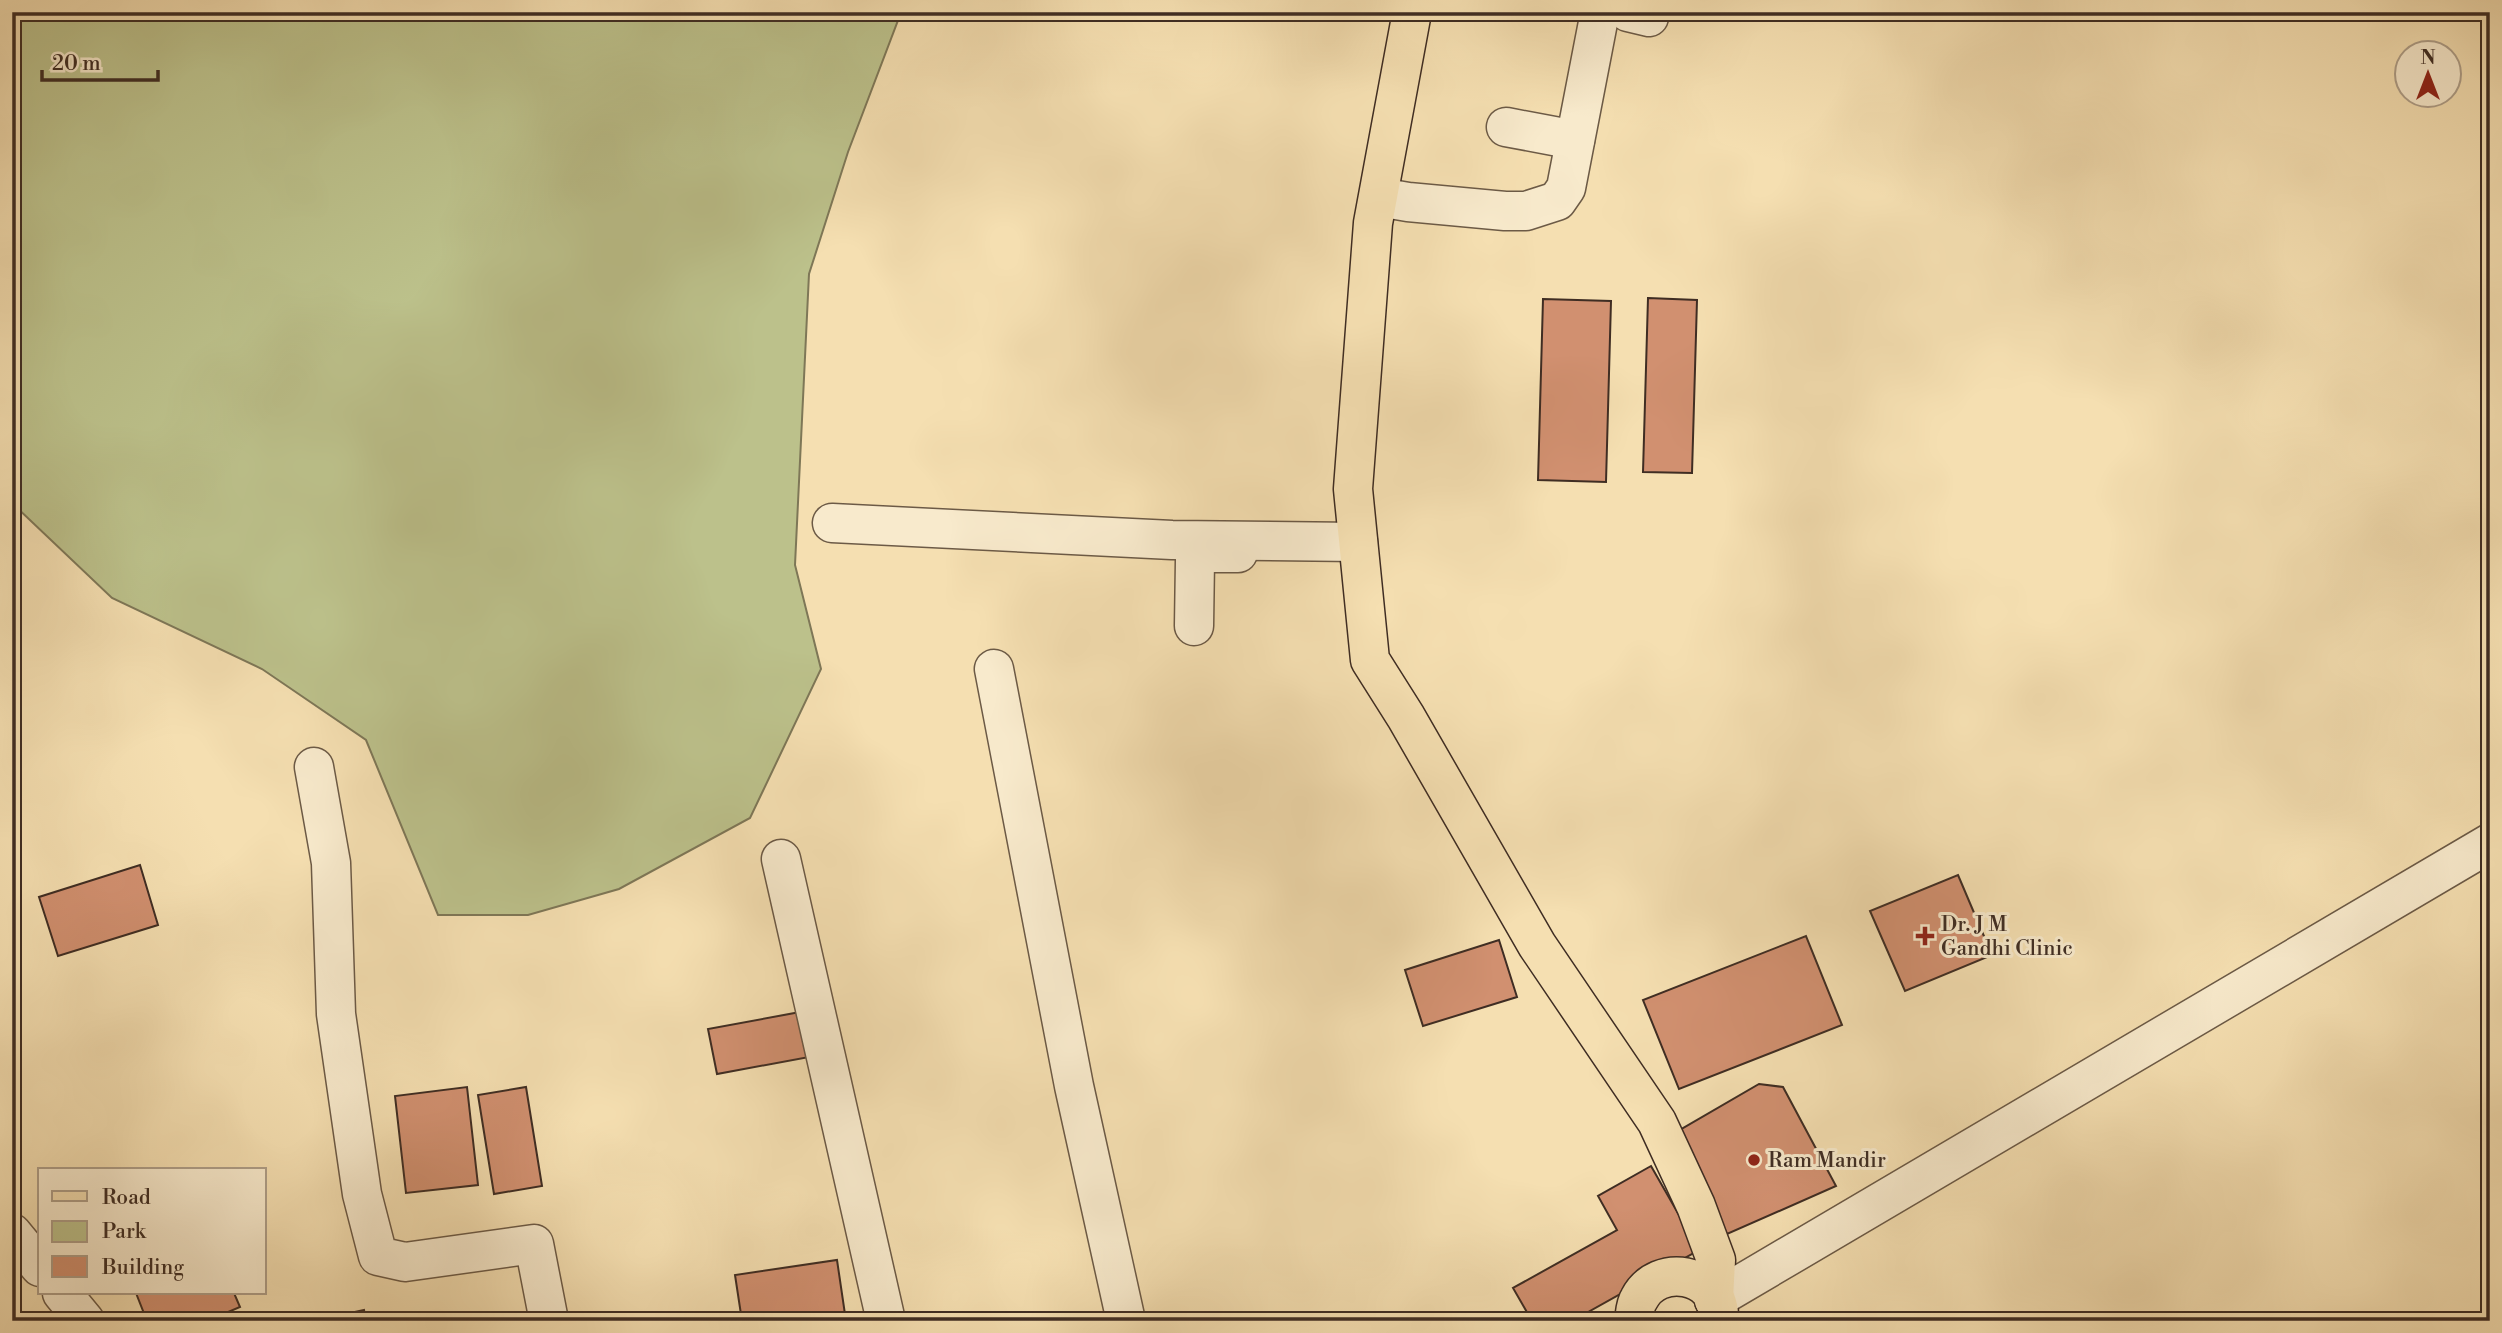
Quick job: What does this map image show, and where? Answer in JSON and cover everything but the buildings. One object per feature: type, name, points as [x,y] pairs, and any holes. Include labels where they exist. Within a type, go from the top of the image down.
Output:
[{"type":"main road","points":[[1412,12],[1373,223],[1353,489],[1370,660],[1406,717],[1537,945],[1657,1122],[1696,1206],[1716,1260],[1717,1310]]},
{"type":"main road","points":[[1634,1321],[1637,1301],[1650,1284],[1670,1276],[1690,1278],[1708,1289],[1717,1310]]},
{"type":"street","points":[[1379,197],[1505,211],[1526,211],[1557,201],[1566,188],[1600,12]]},
{"type":"street","points":[[1506,127],[1575,140]]},
{"type":"street","points":[[832,523],[1359,548]]},
{"type":"street","points":[[1194,626],[1195,560],[1203,553],[1359,548]]},
{"type":"street","points":[[994,669],[1074,1086],[1126,1321]]},
{"type":"street","points":[[314,767],[331,863],[336,1014],[362,1194],[378,1256],[405,1262],[534,1244],[549,1321]]},
{"type":"street","points":[[1717,1310],[2490,842]]},
{"type":"street","points":[[781,859],[886,1321]]},
{"type":"street","points":[[12,1233],[38,1265]]},
{"type":"street","points":[[63,1294],[85,1321]]},
{"type":"green space","points":[[12,12],[871,12],[900,15],[848,152],[809,274],[795,565],[821,669],[750,818],[619,889],[528,915],[438,915],[366,740],[262,669],[112,598],[12,503]]},
{"type":"place","name":"Dr. J M Gandhi Clinic","points":[[1925,936]]},
{"type":"place","name":"Ram Mandir","points":[[1754,1160]]}]
